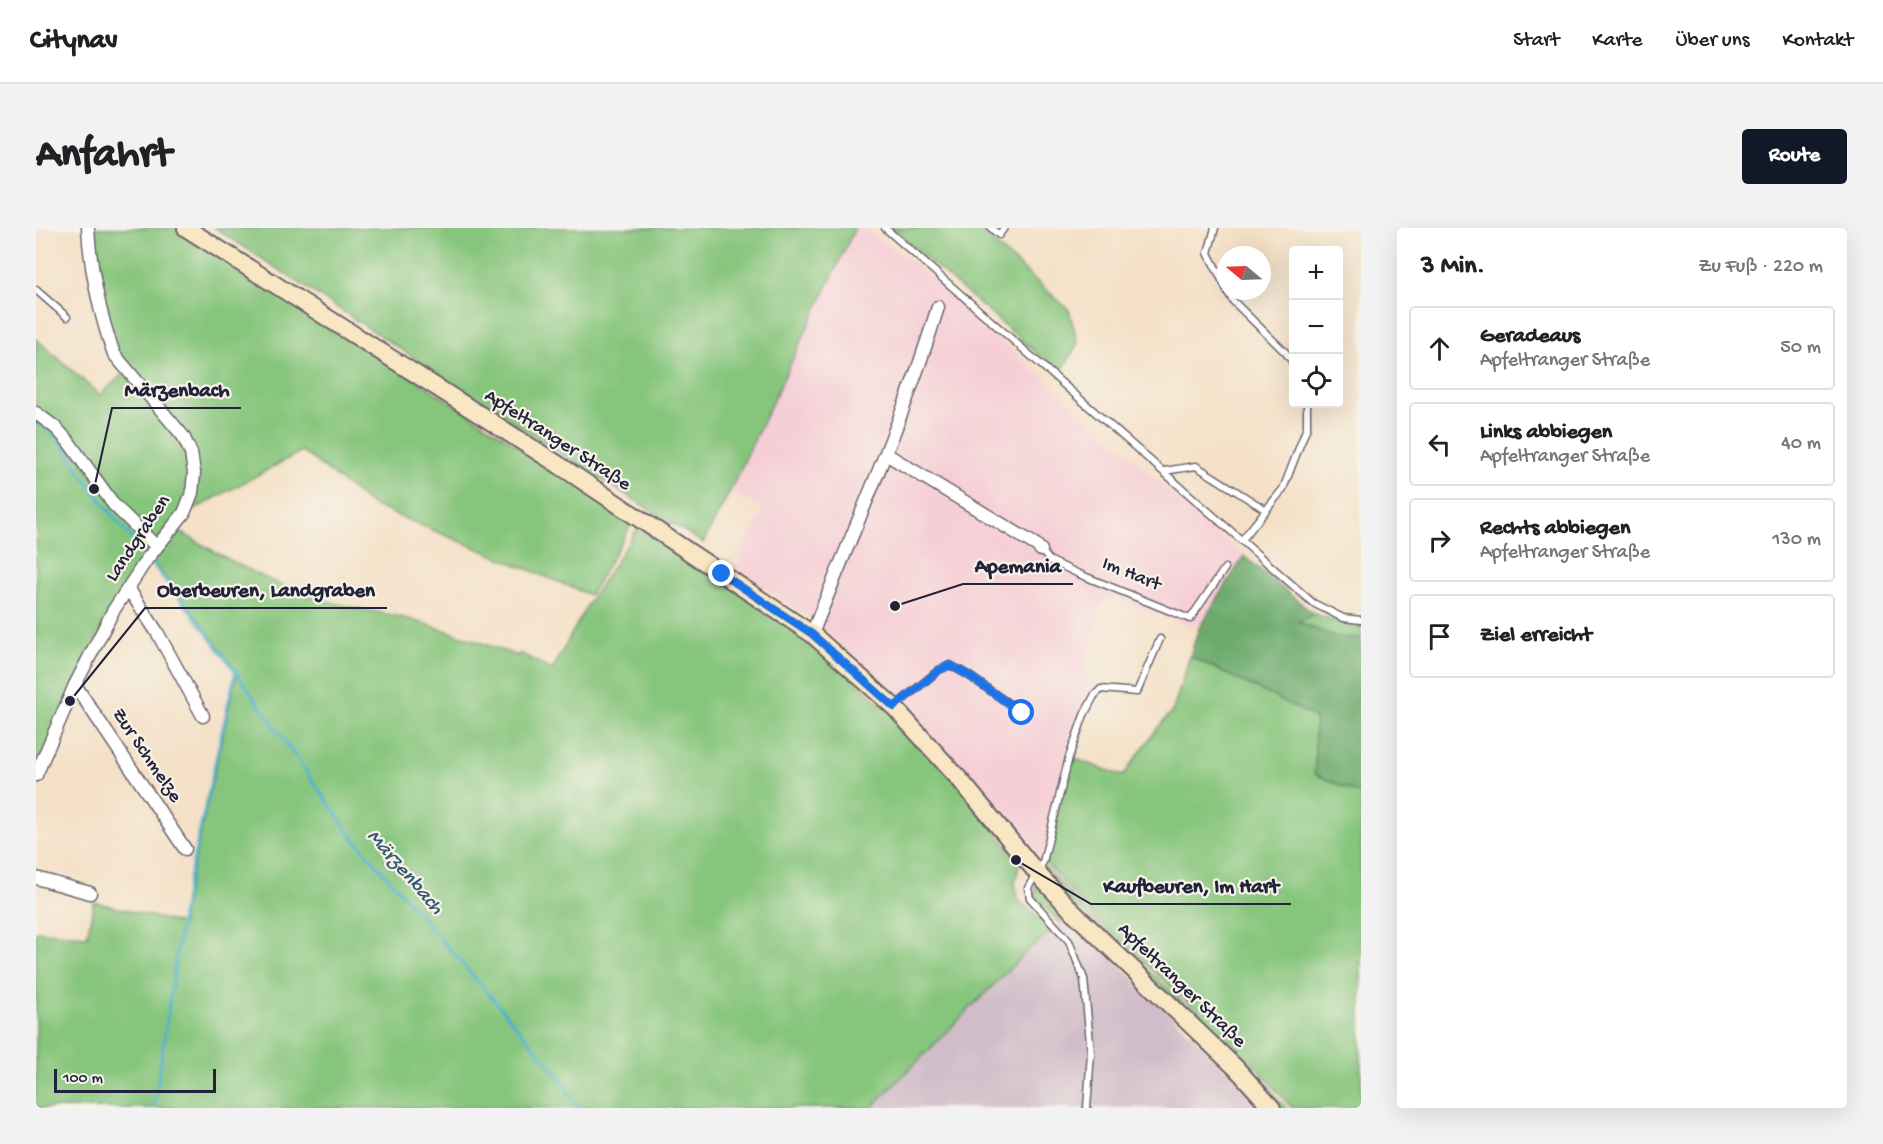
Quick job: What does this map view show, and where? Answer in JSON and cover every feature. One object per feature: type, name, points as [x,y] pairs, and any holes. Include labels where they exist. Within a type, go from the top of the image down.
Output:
[{"type":"street","name":"Landgraben","points":[[36,775],[75,685],[113,611],[156,546],[184,513],[192,493],[194,473],[191,453],[183,435],[114,354],[91,261],[88,228]]},
{"type":"street","name":"Apfeltranger Straße","points":[[186,228],[559,465],[812,634],[894,707],[1073,912],[1236,1068],[1272,1108]]},
{"type":"street","points":[[812,634],[886,454],[921,361],[938,307]]},
{"type":"street","points":[[36,413],[56,428],[68,441],[114,505],[156,546]]},
{"type":"street","name":"Im Hart","points":[[886,454],[1041,550]]},
{"type":"street","points":[[128,588],[157,632],[203,716]]},
{"type":"street","name":"Zur Schmelze","points":[[75,685],[185,849]]},
{"type":"street","points":[[36,878],[90,893]]},
{"type":"lane","points":[[885,228],[1313,603],[1343,618],[1361,620]]},
{"type":"lane","points":[[991,228],[999,235],[1004,228]]},
{"type":"lane","points":[[1215,228],[1208,253],[1217,271]]},
{"type":"lane","points":[[36,290],[67,317]]},
{"type":"lane","points":[[1232,300],[1289,358]]},
{"type":"lane","points":[[1242,540],[1283,489],[1307,427],[1307,408]]},
{"type":"lane","points":[[1164,471],[1196,466],[1266,510]]},
{"type":"lane","name":"Im Hart","points":[[1041,550],[1049,560],[1079,574],[1190,619],[1225,568]]},
{"type":"lane","points":[[1087,1108],[1091,1053],[1084,980],[1069,941],[1029,898],[1028,888],[1043,862],[1069,757],[1084,715],[1094,696],[1101,689],[1137,692],[1160,639]]},
{"type":"lane","points":[[894,707],[939,670],[950,665],[1022,713]]},
{"type":"shaded area","points":[[855,228],[865,228],[931,276],[1244,556],[1199,628],[1106,596],[1082,671],[1100,688],[1067,756],[1043,859],[902,701],[817,623],[735,568],[762,509],[729,493]]},
{"type":"shaded area","points":[[1069,915],[1266,1108],[871,1108],[1027,951]]},
{"type":"green space","points":[[92,228],[181,228],[634,520],[590,595],[372,505],[302,451],[186,514],[194,453],[117,353],[102,298]]},
{"type":"green space","points":[[215,228],[855,228],[703,543]]},
{"type":"green space","points":[[891,228],[976,228],[1069,310],[1078,343],[1063,369],[1055,369]]},
{"type":"green space","points":[[36,339],[100,395],[125,372],[180,436],[191,474],[181,512],[156,542],[36,412]]},
{"type":"green space","points":[[36,416],[55,429],[152,547],[36,768]]},
{"type":"green space","points":[[639,526],[809,637],[891,713],[958,784],[1020,862],[1015,883],[1019,901],[1053,929],[1027,951],[871,1108],[36,1108],[36,931],[87,936],[94,902],[182,924],[237,672],[149,558],[175,529],[239,565],[306,595],[430,625],[518,656],[520,653],[552,670],[588,604]]},
{"type":"green space","points":[[1244,556],[1314,614],[1298,622],[1337,636],[1361,638],[1361,795],[1315,774],[1315,717],[1190,656],[1199,628]]},
{"type":"green space","points":[[1314,614],[1361,628],[1361,638],[1336,636],[1297,621]]},
{"type":"green space","points":[[1190,656],[1315,717],[1315,774],[1361,794],[1361,1108],[1292,1108],[1248,1058],[1094,916],[1045,862],[1070,757],[1123,776],[1173,710]]},
{"type":"green space","points":[[1044,866],[1091,917],[1244,1060],[1286,1108],[1278,1108],[1041,873]]},
{"type":"green space","points":[[1040,883],[1069,915],[1060,923],[1035,897],[1035,888]]},
{"type":"waterway","name":"Märzenbach","points":[[36,422],[64,446],[75,465],[112,515],[144,553]]},
{"type":"waterway","name":"Märzenbach","points":[[152,563],[236,672],[350,834],[557,1073],[578,1108]]},
{"type":"waterway","points":[[154,1108],[184,902],[235,674]]},
{"type":"place","name":"Märzenbach","points":[[94,489]]},
{"type":"place","name":"Apemania","points":[[895,606]]},
{"type":"place","name":"Oberbeuren, Landgraben","points":[[70,701]]},
{"type":"place","name":"Kaufbeuren, Im Hart","points":[[1016,860]]},
{"type":"route","points":[[722,574],[812,634],[894,707],[939,670],[950,665],[1022,713]]}]
